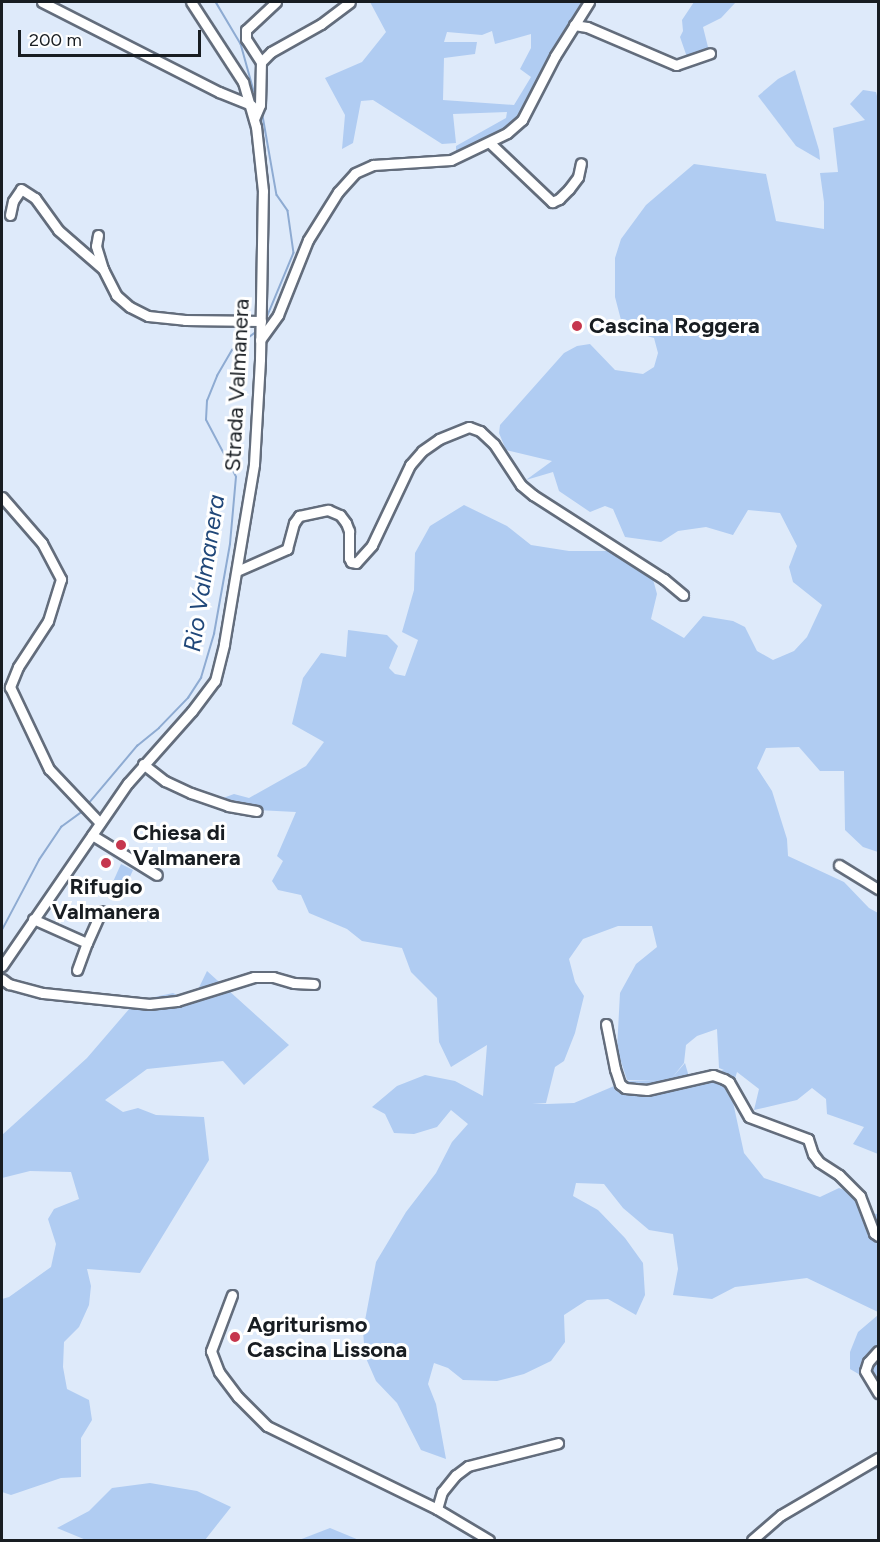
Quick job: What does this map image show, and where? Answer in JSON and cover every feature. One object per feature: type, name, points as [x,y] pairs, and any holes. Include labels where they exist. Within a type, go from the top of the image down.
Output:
[{"type":"street","points":[[42,2],[219,92],[251,105]]},
{"type":"street","name":"Strada Valmanera","points":[[2,966],[143,764],[192,711],[215,681],[224,645],[254,464],[261,330],[263,191],[254,119],[243,82],[229,57],[191,2]]},
{"type":"street","points":[[254,119],[260,105],[261,62],[246,39],[246,30],[276,2]]},
{"type":"street","points":[[261,62],[271,52],[321,24],[350,2]]},
{"type":"street","points":[[98,235],[96,246],[103,269],[116,295],[130,307],[148,316],[261,330],[278,315],[308,240],[338,192],[355,173],[373,165],[451,160],[507,133],[522,120],[555,56],[589,2]]},
{"type":"street","points":[[574,25],[587,27],[676,65],[710,53]]},
{"type":"street","points":[[490,143],[552,202],[559,200],[574,183],[578,177],[580,163]]},
{"type":"street","points":[[10,215],[13,201],[21,189],[35,198],[58,230],[103,269]]},
{"type":"street","points":[[237,571],[287,549],[294,523],[299,516],[328,510],[340,515],[346,523],[349,531],[349,558],[351,562],[356,563],[372,545],[410,465],[422,451],[440,439],[469,427],[480,431],[494,444],[521,485],[533,495],[664,579],[683,595]]},
{"type":"street","points":[[2,497],[42,543],[61,579],[48,621],[18,667],[10,687],[49,769],[100,823]]},
{"type":"street","points":[[143,764],[165,781],[191,793],[228,806],[257,811]]},
{"type":"street","points":[[92,835],[157,875]]},
{"type":"street","points":[[839,865],[879,888]]},
{"type":"street","points":[[76,970],[101,911]]},
{"type":"street","points":[[33,920],[87,943]]},
{"type":"street","points":[[2,979],[9,984],[43,993],[149,1004],[177,1001],[254,977],[273,977],[294,983],[314,984]]},
{"type":"street","points":[[606,1024],[615,1069],[620,1084],[625,1088],[647,1090],[713,1075],[724,1079],[729,1082],[749,1117],[808,1139],[813,1154],[819,1162],[839,1175],[860,1196],[874,1233],[879,1236]]},
{"type":"street","points":[[232,1294],[212,1351],[219,1372],[267,1426],[437,1509],[489,1540]]},
{"type":"street","points":[[879,1351],[868,1362],[865,1371],[879,1393]]},
{"type":"street","points":[[437,1509],[442,1492],[456,1475],[468,1466],[558,1443]]},
{"type":"street","points":[[752,1540],[781,1515],[879,1458]]},
{"type":"shaded area","points":[[370,2],[585,2],[520,118],[504,133],[456,157],[456,146],[506,118],[507,112],[453,114],[456,143],[442,144],[373,100],[361,101],[353,143],[342,149],[345,115],[325,78],[362,62],[386,32]],"holes":[[[492,31],[495,44],[531,34],[531,48],[520,69],[531,77],[514,105],[443,100],[444,58],[475,54],[477,42],[444,42],[447,32],[482,35]]]},
{"type":"shaded area","points":[[694,2],[736,2],[721,18],[703,27],[709,51],[697,53],[693,59],[688,60],[680,37],[683,31],[682,20]]},
{"type":"shaded area","points":[[795,70],[820,160],[796,146],[758,96],[778,79]]},
{"type":"shaded area","points":[[863,90],[876,92],[878,100],[878,852],[863,847],[845,830],[844,771],[820,771],[799,747],[766,748],[757,768],[772,791],[787,839],[788,856],[844,882],[869,908],[878,913],[878,1154],[853,1144],[864,1127],[827,1114],[826,1099],[812,1088],[797,1100],[754,1110],[759,1089],[737,1072],[731,1093],[744,1153],[764,1178],[820,1197],[839,1188],[859,1195],[866,1213],[878,1214],[878,1312],[807,1278],[735,1287],[712,1299],[673,1295],[678,1269],[673,1234],[649,1230],[623,1208],[604,1184],[576,1183],[573,1196],[598,1210],[625,1238],[643,1263],[645,1295],[636,1315],[608,1299],[587,1300],[564,1315],[565,1342],[551,1361],[524,1374],[497,1381],[463,1380],[448,1368],[434,1363],[428,1384],[436,1404],[446,1459],[421,1450],[397,1403],[376,1381],[365,1356],[363,1331],[376,1262],[406,1212],[436,1173],[452,1142],[468,1124],[451,1110],[437,1127],[414,1134],[394,1133],[385,1114],[372,1107],[397,1086],[425,1075],[455,1081],[483,1096],[487,1045],[451,1067],[439,1042],[437,998],[411,972],[402,948],[362,941],[347,929],[309,913],[301,895],[278,890],[272,881],[283,861],[277,856],[296,812],[257,810],[215,801],[234,794],[249,798],[306,766],[324,742],[292,724],[303,678],[321,653],[346,657],[348,630],[387,635],[398,646],[389,668],[395,674],[405,676],[418,640],[402,632],[414,590],[415,553],[430,526],[464,505],[507,526],[531,545],[569,551],[619,551],[651,572],[657,594],[651,619],[684,638],[703,616],[733,621],[745,627],[757,651],[773,660],[794,651],[807,637],[822,605],[793,582],[789,567],[797,546],[780,513],[748,510],[733,535],[706,527],[678,531],[661,542],[625,537],[613,509],[605,506],[590,512],[559,491],[553,472],[526,480],[552,461],[506,450],[499,433],[500,425],[564,353],[577,346],[590,344],[615,370],[643,374],[654,367],[658,353],[654,338],[640,334],[621,320],[615,297],[615,258],[621,239],[646,205],[694,164],[766,174],[776,221],[824,229],[824,202],[820,173],[838,172],[833,128],[865,120],[850,104]],"holes":[[[618,926],[652,926],[657,947],[636,964],[620,993],[617,1049],[627,1080],[656,1081],[626,1081],[574,1103],[547,1104],[532,1103],[546,1103],[555,1067],[564,1061],[575,1033],[584,996],[575,982],[569,959],[583,939]],[[717,1029],[719,1068],[724,1070],[689,1077],[685,1063],[671,1079],[684,1063],[686,1045],[697,1036]]]},
{"type":"shaded area","points":[[121,864],[133,870],[124,890],[112,884]]},
{"type":"shaded area","points":[[207,971],[289,1045],[244,1085],[223,1061],[147,1069],[105,1100],[123,1112],[138,1108],[156,1115],[204,1117],[209,1160],[140,1273],[87,1269],[91,1286],[89,1305],[79,1327],[64,1342],[63,1367],[67,1389],[89,1400],[92,1420],[81,1438],[81,1477],[61,1478],[11,1495],[2,1492],[2,1299],[9,1297],[51,1267],[56,1244],[48,1219],[54,1209],[79,1199],[71,1172],[30,1171],[2,1178],[2,1135],[87,1058],[136,1001],[173,993],[192,1002]]},
{"type":"shaded area","points":[[878,1315],[878,1390],[874,1383],[850,1369],[850,1352],[858,1332]]},
{"type":"shaded area","points":[[150,1483],[197,1491],[231,1507],[205,1540],[86,1540],[57,1528],[89,1511],[112,1488]]},
{"type":"shaded area","points":[[330,1528],[359,1540],[299,1540]]},
{"type":"waterway","name":"Rio Valmanera","points":[[216,2],[241,44],[254,91]]},
{"type":"waterway","name":"Rio Valmanera","points":[[263,116],[277,195],[288,211],[294,253],[264,325]]},
{"type":"waterway","name":"Rio Valmanera","points":[[89,803],[137,746],[159,728],[188,698],[201,678],[214,634],[230,544],[236,477],[206,420],[207,401],[217,376],[232,350],[256,332]]},
{"type":"waterway","name":"Rio Valmanera","points":[[2,930],[39,860],[61,827],[82,812]]},
{"type":"place","name":"Cascina Roggera","points":[[577,326]]},
{"type":"place","name":"Chiesa di Valmanera","points":[[121,845]]},
{"type":"place","name":"Rifugio Valmanera","points":[[106,863]]},
{"type":"place","name":"Agriturismo Cascina Lissona","points":[[235,1337]]}]
